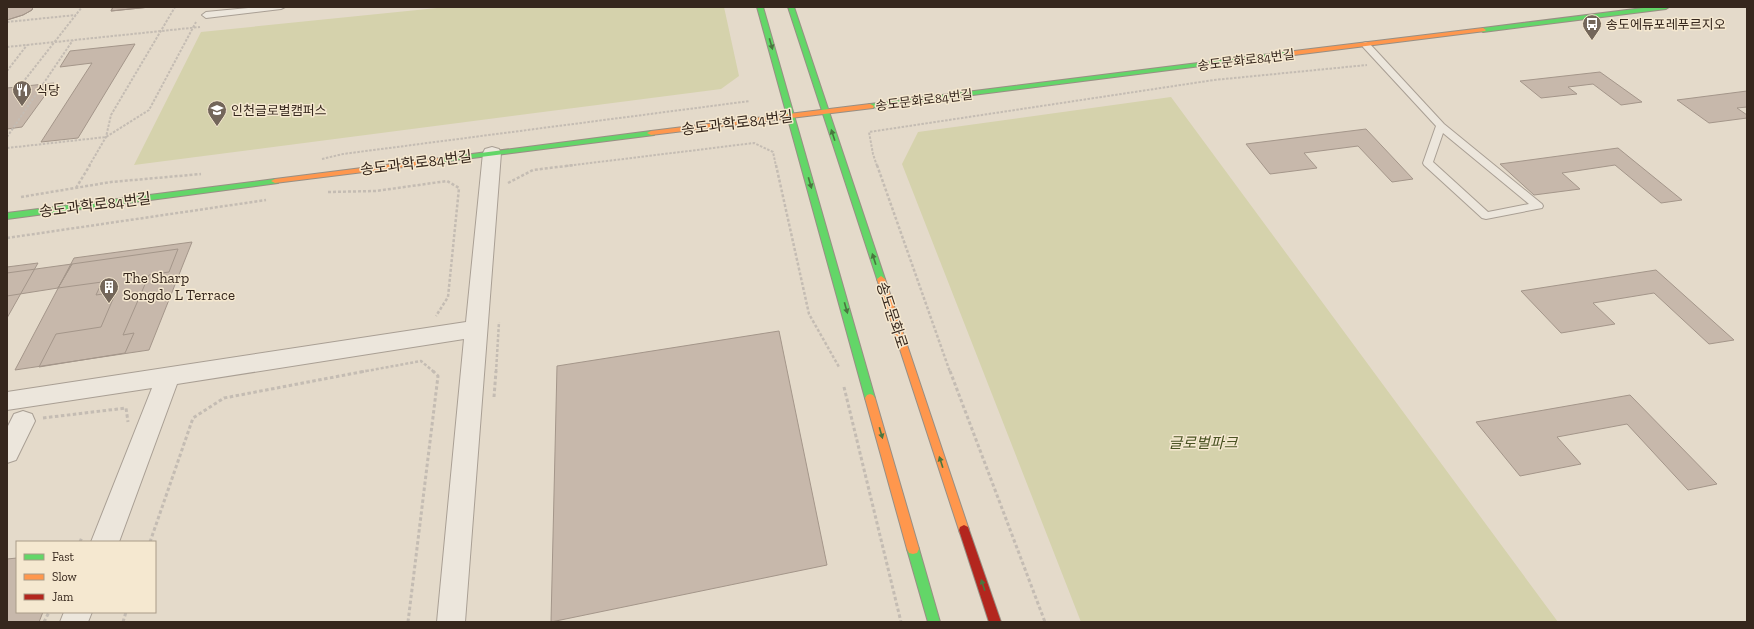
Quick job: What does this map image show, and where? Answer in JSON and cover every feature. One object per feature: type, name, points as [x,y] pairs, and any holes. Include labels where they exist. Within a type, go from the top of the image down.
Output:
[{"type":"street","points":[[760,7],[934,622]]},
{"type":"street","name":"송도문화로","points":[[791,7],[995,622]]},
{"type":"street","name":"송도문화로84번길","points":[[825,112],[1666,7]]},
{"type":"street","name":"송도과학로84번길","points":[[7,216],[492,153],[825,112]]},
{"type":"street","points":[[451,622],[492,153]]},
{"type":"street","points":[[7,402],[476,329]]},
{"type":"street","points":[[105,541],[169,376]]},
{"type":"street","points":[[7,453],[23,421]]},
{"type":"lane","points":[[206,14],[281,7]]},
{"type":"lane","points":[[1366,45],[1441,126],[1538,206],[1486,216],[1428,163],[1441,126]]},
{"type":"path","points":[[20,86],[82,7]]},
{"type":"path","points":[[76,188],[106,137],[111,115],[175,7]]},
{"type":"path","points":[[7,22],[76,15]]},
{"type":"path","points":[[7,47],[192,28],[149,110],[106,137],[7,148]]},
{"type":"path","points":[[7,137],[73,40]]},
{"type":"path","points":[[7,72],[27,45]]},
{"type":"path","points":[[1045,622],[955,386],[873,154],[869,132],[1214,80],[1368,64]]},
{"type":"path","points":[[320,159],[343,154],[750,101]]},
{"type":"path","points":[[508,191],[508,183],[533,170],[754,143],[773,152],[809,314],[840,367],[841,375]]},
{"type":"path","points":[[14,198],[176,175],[204,174]]},
{"type":"path","points":[[327,192],[376,191],[447,180],[459,188],[448,297],[438,315],[433,318]]},
{"type":"path","points":[[7,238],[273,199]]},
{"type":"path","points":[[496,378],[500,316]]},
{"type":"path","points":[[150,541],[193,418],[224,398],[422,361],[438,376],[408,622]]},
{"type":"path","points":[[843,382],[901,622]]},
{"type":"path","points":[[23,421],[126,408]]},
{"type":"path","points":[[44,622],[48,613]]},
{"type":"green space","name":"인천글로벌캠퍼스","points":[[447,7],[724,7],[739,76],[721,89],[134,165],[201,32]]},
{"type":"green space","name":"글로벌파크","points":[[1171,97],[1558,622],[1081,622],[902,164],[918,132]]},
{"type":"building","points":[[7,7],[33,7],[32,10],[23,15],[7,20]]},
{"type":"building","points":[[7,7],[33,7],[32,10],[23,15],[7,20]]},
{"type":"building","points":[[113,7],[150,7],[111,11]]},
{"type":"building","points":[[113,7],[150,7],[111,11]]},
{"type":"building","points":[[135,44],[78,138],[41,142],[92,63],[60,67],[70,51]]},
{"type":"building","points":[[1600,72],[1642,102],[1621,105],[1593,84],[1568,87],[1577,94],[1541,98],[1520,81]]},
{"type":"building","name":"식당","points":[[54,83],[22,127],[7,129],[7,88]]},
{"type":"building","points":[[1747,91],[1747,107],[1737,108],[1747,115],[1747,118],[1709,123],[1677,100]]},
{"type":"building","points":[[1366,129],[1413,179],[1392,182],[1358,146],[1304,153],[1317,168],[1270,174],[1246,144]]},
{"type":"building","points":[[1618,148],[1682,200],[1661,203],[1615,165],[1562,173],[1580,189],[1534,195],[1500,164]]},
{"type":"building","name":"The Sharp Songdo L Terrace","points":[[192,242],[149,350],[15,370],[74,258]]},
{"type":"building","name":"The Sharp Songdo L Terrace","points":[[178,249],[169,272],[149,275],[123,335],[134,333],[125,353],[39,367],[56,334],[101,327],[116,292],[96,295],[102,282],[58,288],[72,264]]},
{"type":"building","points":[[38,263],[7,318],[7,267]]},
{"type":"building","points":[[72,264],[58,288],[7,296],[7,273]]},
{"type":"building","points":[[1656,270],[1734,340],[1709,344],[1654,293],[1593,303],[1615,324],[1561,333],[1521,291]]},
{"type":"building","points":[[779,331],[827,565],[551,622],[557,366]]},
{"type":"building","points":[[1630,395],[1717,484],[1688,490],[1627,424],[1557,437],[1581,464],[1520,476],[1476,422]]},
{"type":"building","points":[[16,558],[16,613],[43,613],[39,622],[7,622],[7,559]]},
{"type":"traffic: fast","points":[[760,7],[870,398]]},
{"type":"traffic: fast","points":[[791,7],[881,279]]},
{"type":"traffic: fast","points":[[1483,30],[1666,7]]},
{"type":"traffic: fast","points":[[870,106],[1286,54]]},
{"type":"traffic: fast","points":[[441,160],[651,133]]},
{"type":"traffic: fast","points":[[7,216],[275,181]]},
{"type":"traffic: fast","points":[[913,549],[934,622]]},
{"type":"traffic: slow","points":[[1286,54],[1483,30]]},
{"type":"traffic: slow","points":[[651,133],[870,106]]},
{"type":"traffic: slow","points":[[275,181],[441,160]]},
{"type":"traffic: slow","points":[[881,279],[964,530]]},
{"type":"traffic: slow","points":[[870,398],[913,549]]},
{"type":"traffic: jam","points":[[964,530],[995,622]]},
{"type":"place","name":"송도에듀포레푸르지오","points":[[1592,41]]},
{"type":"place","name":"식당","points":[[22,107]]},
{"type":"place","name":"인천글로벌캠퍼스","points":[[217,127]]},
{"type":"place","name":"The Sharp Songdo L Terrace","points":[[109,304]]}]
